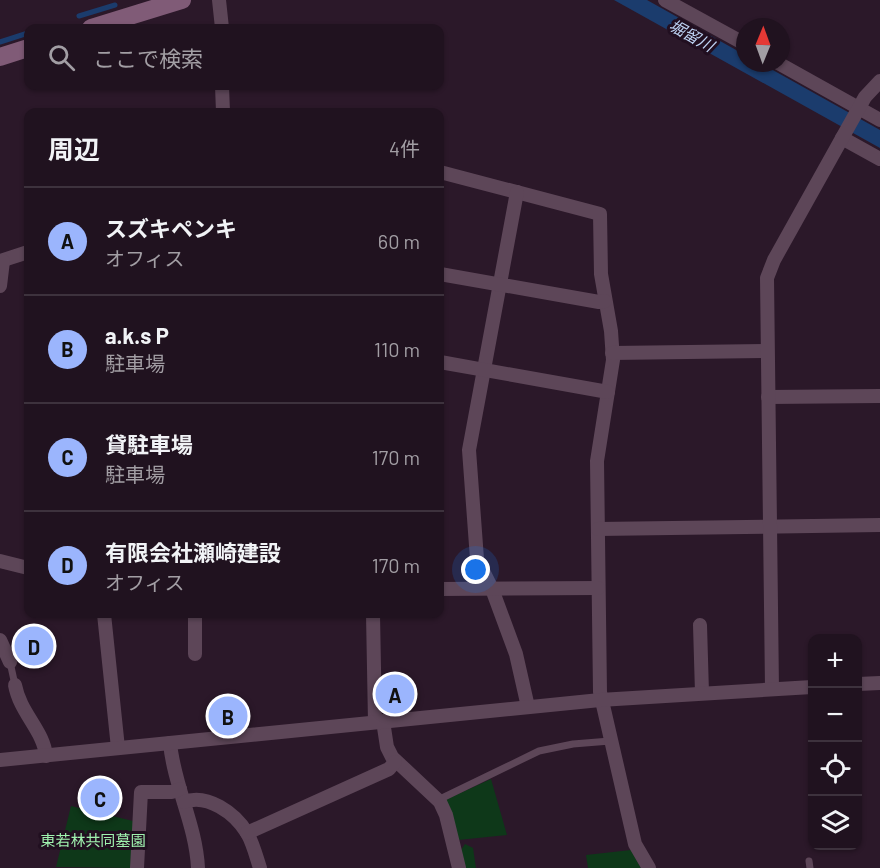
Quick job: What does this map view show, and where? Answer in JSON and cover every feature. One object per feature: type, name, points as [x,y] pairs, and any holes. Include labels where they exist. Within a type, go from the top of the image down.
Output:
[{"type":"street","points":[[104,24],[182,0]]},
{"type":"street","points":[[219,0],[222,24]]},
{"type":"street","points":[[665,0],[736,39]]},
{"type":"street","points":[[0,57],[24,49]]},
{"type":"street","points":[[790,70],[858,110],[880,120]]},
{"type":"street","points":[[772,689],[766,287],[770,268],[858,110],[880,81]]},
{"type":"street","points":[[222,90],[223,108]]},
{"type":"street","points":[[844,136],[880,159]]},
{"type":"street","points":[[444,173],[600,214],[601,274],[612,353],[597,461],[600,699],[635,844],[649,868]]},
{"type":"street","points":[[517,192],[469,450],[477,559],[492,589],[516,654],[528,707]]},
{"type":"street","points":[[0,286],[2,261],[24,253]]},
{"type":"street","points":[[444,275],[599,302],[605,301]]},
{"type":"street","points":[[612,353],[767,351]]},
{"type":"street","points":[[444,363],[608,392]]},
{"type":"street","points":[[768,397],[880,396]]},
{"type":"street","points":[[598,529],[880,525]]},
{"type":"street","points":[[0,561],[24,567]]},
{"type":"street","points":[[444,589],[598,588]]},
{"type":"street","points":[[104,618],[118,748]]},
{"type":"street","points":[[195,618],[195,654]]},
{"type":"street","points":[[373,618],[379,722],[387,747],[395,762],[438,800],[446,815],[459,868]]},
{"type":"street","points":[[700,625],[702,693]]},
{"type":"street","points":[[0,640],[10,662]]},
{"type":"street","points":[[862,684],[880,683]]},
{"type":"street","points":[[15,686],[22,709],[45,744],[46,756]]},
{"type":"street","points":[[0,760],[600,699],[808,687]]},
{"type":"street","points":[[170,743],[172,766],[197,842],[198,868]]},
{"type":"street","points":[[247,833],[389,769],[395,762]]},
{"type":"street","points":[[137,868],[141,792],[172,792],[212,803],[237,819],[247,833],[260,868]]},
{"type":"lane","points":[[10,662],[15,686]]},
{"type":"lane","points":[[438,800],[539,751],[573,744],[610,741]]},
{"type":"green space","points":[[491,779],[507,835],[458,840],[445,800]]},
{"type":"green space","name":"東若林共同墓園","points":[[71,806],[133,821],[132,868],[56,867]]},
{"type":"green space","points":[[465,844],[473,848],[476,868],[464,868],[461,850]]},
{"type":"green space","points":[[631,850],[641,868],[588,868],[586,855]]},
{"type":"water","name":"堀留川","points":[[614,0],[647,0],[736,50],[736,68]]},
{"type":"water","points":[[743,72],[776,72],[880,130],[880,148]]},
{"type":"waterway","points":[[79,16],[115,5]]},
{"type":"waterway","points":[[0,42],[24,34]]},
{"type":"place","name":"有限会社瀬崎建設","points":[[34,646]]},
{"type":"place","name":"スズキペンキ","points":[[395,694]]},
{"type":"place","name":"a.k.s P","points":[[228,716]]},
{"type":"place","name":"貸駐車場","points":[[100,798]]}]
